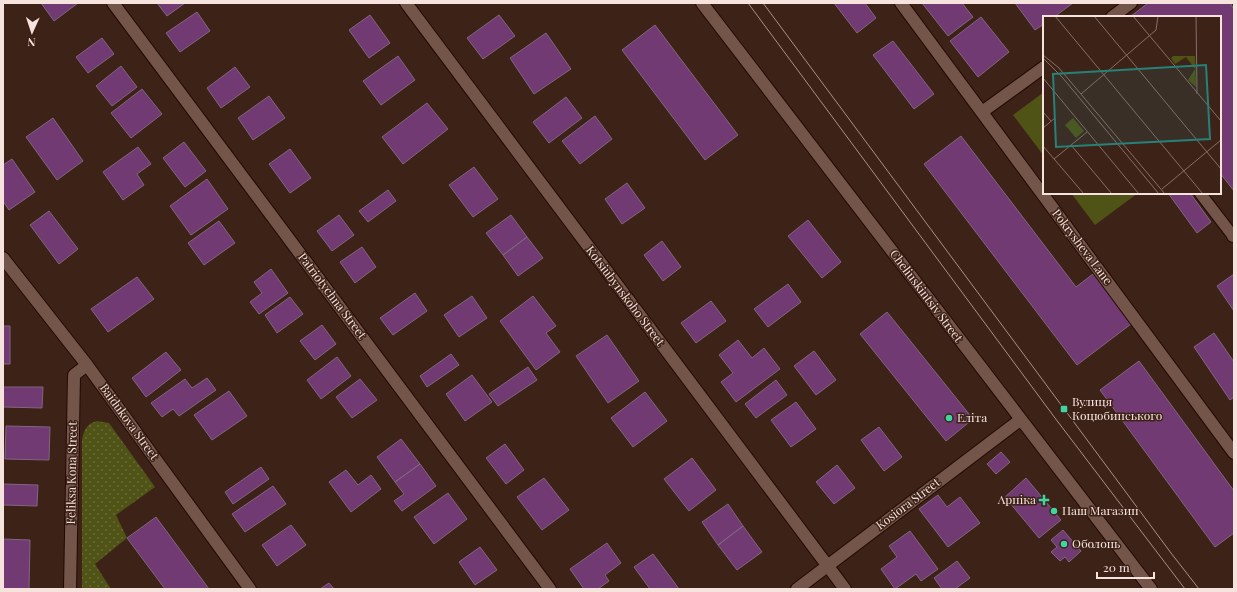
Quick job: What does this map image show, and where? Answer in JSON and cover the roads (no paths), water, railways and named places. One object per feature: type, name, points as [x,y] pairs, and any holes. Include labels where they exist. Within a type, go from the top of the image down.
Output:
[{"type":"street","name":"Patriotychna Street","points":[[113,3],[550,589]]},
{"type":"street","name":"Kotsiubynskoho Street","points":[[406,3],[845,589]]},
{"type":"street","name":"Cheliuskintsiv Street","points":[[702,3],[1151,589]]},
{"type":"street","name":"Pokrysheva Lane","points":[[901,3],[1234,453]]},
{"type":"street","points":[[1115,11],[1131,3]]},
{"type":"street","points":[[982,112],[1043,68]]},
{"type":"street","name":"Baidukova Street","points":[[3,258],[87,365],[250,589]]},
{"type":"street","name":"Feliksa Kona Street","points":[[70,589],[74,375],[87,365]]},
{"type":"street","name":"Kosiora Street","points":[[797,589],[1020,420]]},
{"type":"lane","points":[[1201,194],[1234,236]]},
{"type":"tram line","points":[[748,3],[1055,418],[1185,589]]},
{"type":"tram line","points":[[763,3],[1199,589]]},
{"type":"place","name":"Вулиця Коцюбинського","points":[[1064,409]]},
{"type":"place","name":"Еліта","points":[[949,418]]},
{"type":"place","name":"Арніка","points":[[1044,500]]},
{"type":"place","name":"Наш Магазин","points":[[1054,511]]},
{"type":"place","name":"Оболонь","points":[[1064,544]]}]
